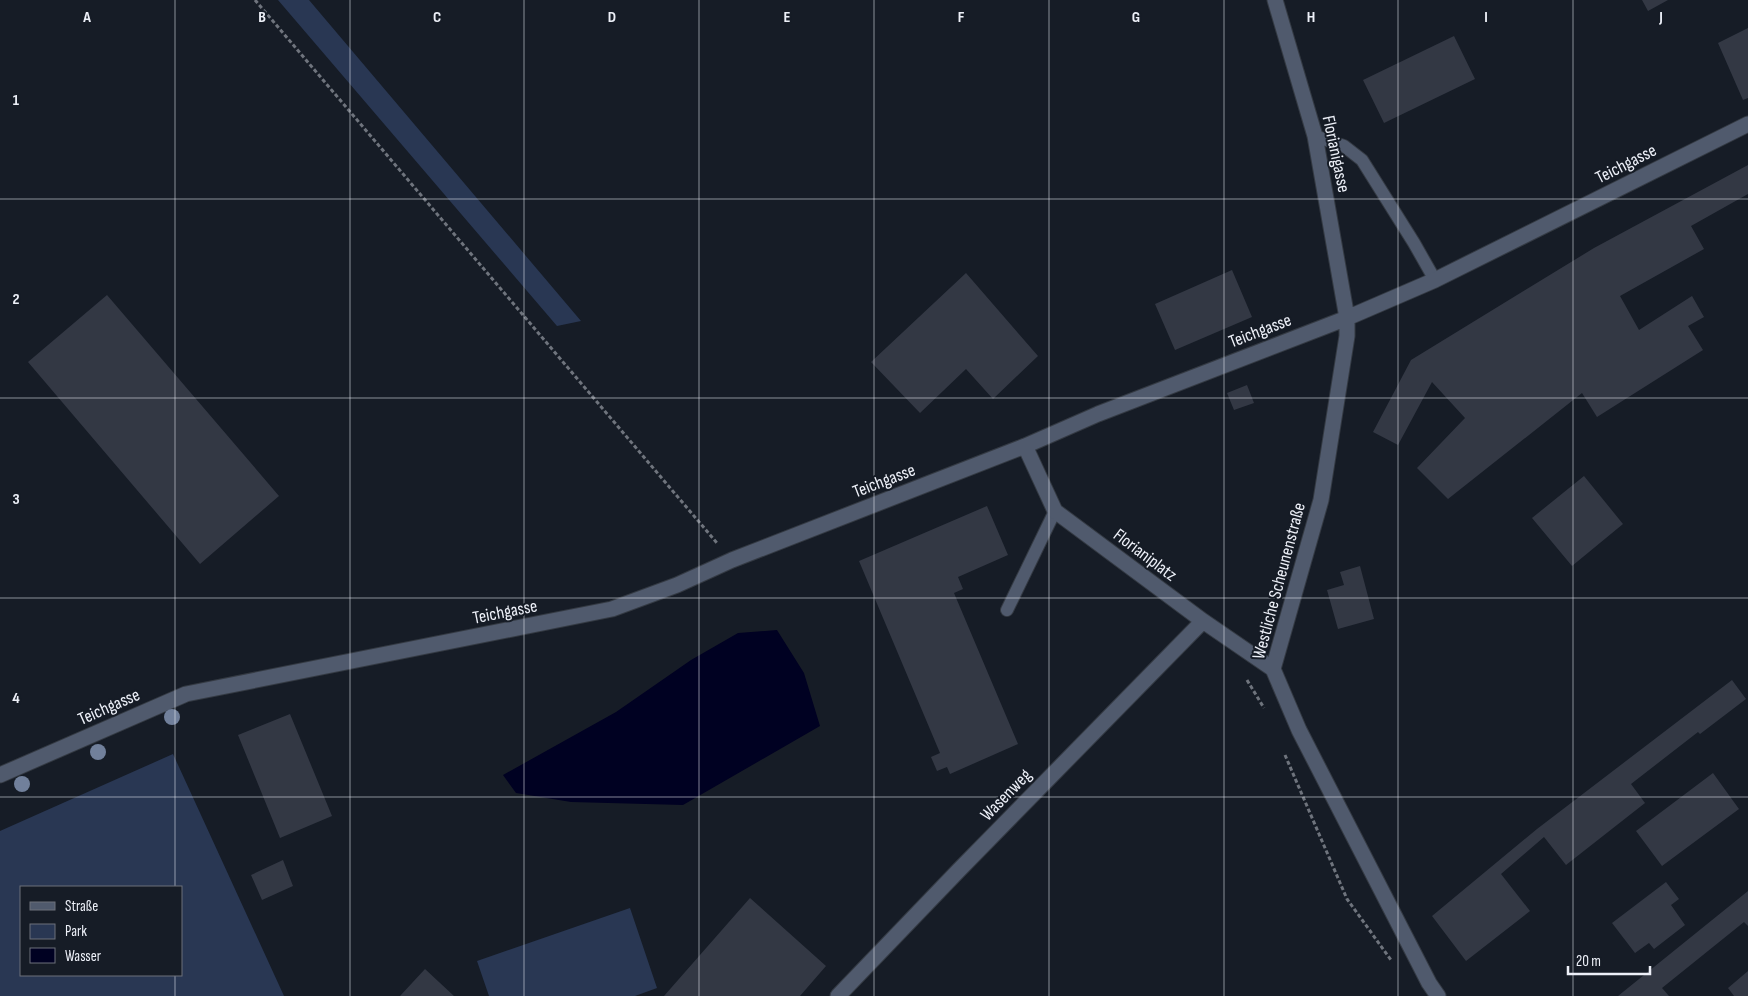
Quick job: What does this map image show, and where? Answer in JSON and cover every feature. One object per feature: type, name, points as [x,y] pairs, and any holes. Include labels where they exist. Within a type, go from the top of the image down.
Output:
[{"type":"street","name":"Florianigasse","points":[[1274,0],[1315,136],[1347,318]]},
{"type":"street","name":"Teichgasse","points":[[0,775],[186,694],[612,610],[677,586],[732,560],[1025,446],[1098,414],[1347,318],[1435,280],[1748,124]]},
{"type":"street","name":"Westliche Scheunenstraße","points":[[1347,318],[1347,336],[1320,500],[1273,669],[1299,730],[1429,983],[1438,996]]},
{"type":"street","name":"Florianiplatz","points":[[1025,446],[1055,512],[1203,621],[1273,669]]},
{"type":"street","name":"Wasenweg","points":[[838,996],[1203,621]]},
{"type":"lane","points":[[1315,136],[1344,146],[1362,160],[1435,280]]},
{"type":"lane","points":[[1007,610],[1055,512]]},
{"type":"path","points":[[255,0],[732,560]]},
{"type":"path","points":[[1244,677],[1250,683],[1267,713]]},
{"type":"path","points":[[1282,748],[1347,899],[1392,962]]},
{"type":"green space","points":[[278,0],[309,0],[581,321],[557,326]]},
{"type":"green space","points":[[173,754],[284,996],[0,996],[0,831]]},
{"type":"green space","points":[[630,908],[657,988],[635,996],[489,996],[477,961]]},
{"type":"water","points":[[777,630],[804,673],[820,726],[683,805],[571,802],[516,793],[503,775],[616,712],[691,660],[738,633]]},
{"type":"building","points":[[1642,0],[1668,0],[1648,11]]},
{"type":"building","points":[[1748,28],[1748,98],[1743,100],[1718,43]]},
{"type":"building","points":[[1454,36],[1475,79],[1384,123],[1363,80]]},
{"type":"building","points":[[1748,165],[1748,194],[1691,226],[1704,249],[1620,296],[1639,330],[1692,296],[1704,317],[1688,326],[1703,350],[1597,417],[1582,393],[1448,499],[1417,468],[1465,418],[1432,382],[1398,445],[1373,432],[1411,360],[1594,248]]},
{"type":"building","points":[[1232,270],[1252,317],[1175,350],[1155,304]]},
{"type":"building","points":[[966,273],[1038,356],[993,399],[966,369],[920,413],[871,362]]},
{"type":"building","points":[[107,295],[279,496],[200,564],[28,362]]},
{"type":"building","points":[[1247,385],[1254,403],[1234,410],[1227,393]]},
{"type":"building","points":[[1584,476],[1623,524],[1572,566],[1532,518]]},
{"type":"building","points":[[987,506],[1008,555],[958,577],[963,589],[954,593],[1018,744],[950,774],[947,767],[937,771],[931,757],[940,753],[859,561]]},
{"type":"building","points":[[1360,566],[1374,619],[1338,629],[1327,590],[1344,585],[1340,572]]},
{"type":"building","points":[[1732,680],[1746,699],[1700,734],[1698,732],[1631,784],[1645,803],[1566,865],[1544,837],[1501,874],[1530,911],[1466,961],[1432,916],[1537,829]]},
{"type":"building","points":[[290,714],[332,816],[280,838],[238,735]]},
{"type":"building","points":[[1713,773],[1739,809],[1662,866],[1636,831]]},
{"type":"building","points":[[283,860],[293,886],[262,900],[251,875]]},
{"type":"building","points":[[1666,882],[1679,899],[1671,905],[1685,925],[1654,949],[1649,943],[1635,953],[1612,923]]},
{"type":"building","points":[[1748,891],[1748,926],[1744,922],[1662,988],[1669,996],[1618,996]]},
{"type":"building","points":[[750,898],[826,966],[800,996],[664,996]]},
{"type":"building","points":[[425,969],[454,996],[400,996]]},
{"type":"building","points":[[1748,971],[1748,996],[1734,996],[1728,988]]}]
